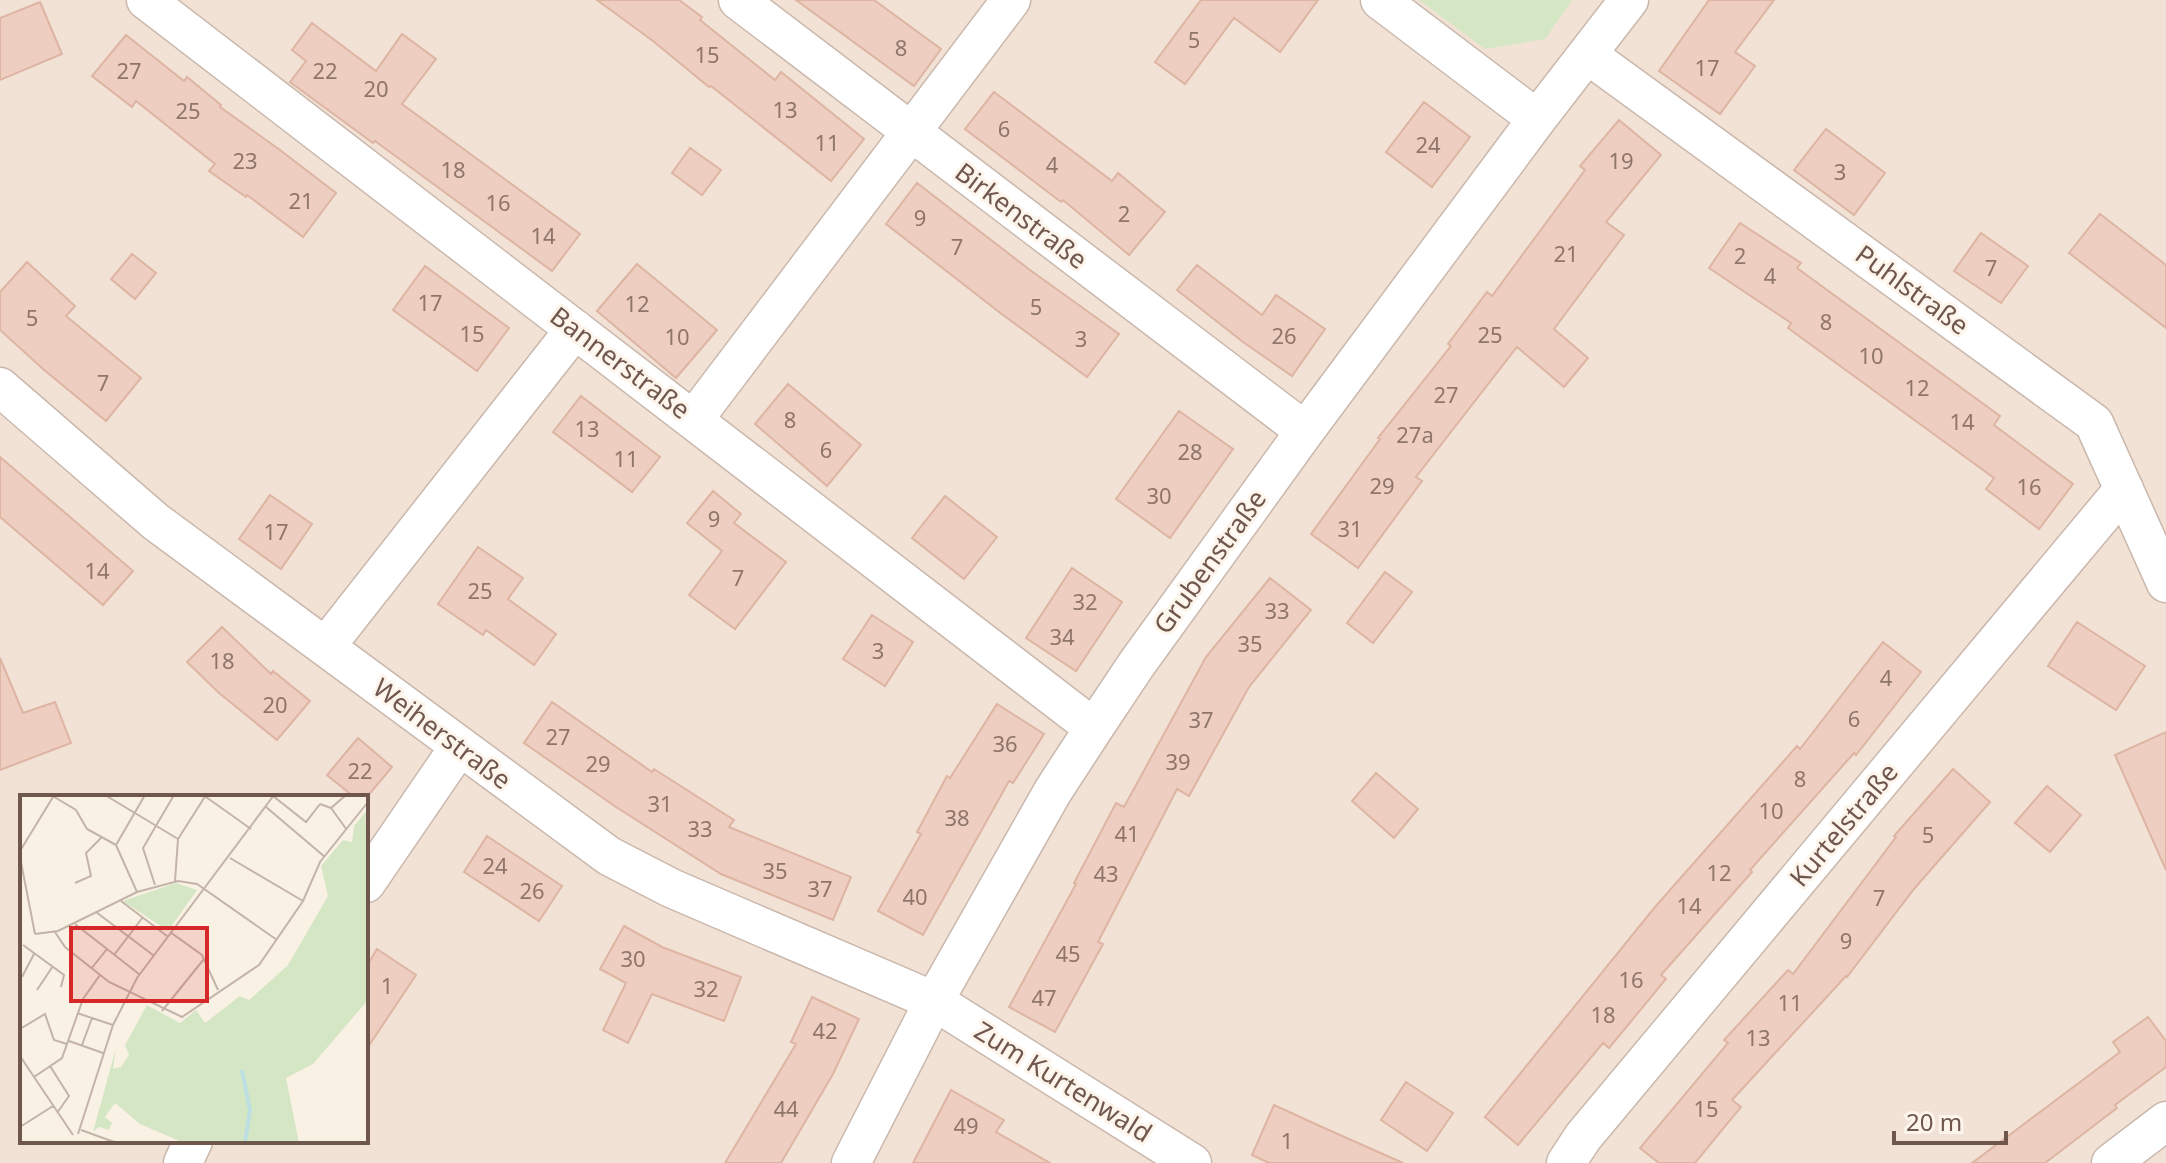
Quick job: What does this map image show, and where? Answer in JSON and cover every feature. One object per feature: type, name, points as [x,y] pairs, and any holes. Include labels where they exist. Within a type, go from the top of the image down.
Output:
[{"type":"street","name":"Bannerstraße","points":[[146,0],[1094,728]]},
{"type":"street","name":"Birkenstraße","points":[[738,0],[1305,431]]},
{"type":"street","points":[[694,419],[1011,0]]},
{"type":"street","points":[[1380,0],[1537,119]]},
{"type":"street","name":"Grubenstraße","points":[[851,1163],[934,1001],[1053,791],[1136,665],[1305,431],[1629,0]]},
{"type":"street","name":"Puhlstraße","points":[[1588,55],[2094,423],[2166,583]]},
{"type":"street","points":[[326,646],[575,329]]},
{"type":"street","name":"Weiherstraße","points":[[0,387],[156,522],[609,856],[640,873],[934,1001]]},
{"type":"street","name":"Kurtelstraße","points":[[1566,1163],[1593,1125],[2124,489]]},
{"type":"street","points":[[368,880],[459,747]]},
{"type":"street","name":"Zum Kurtenwald","points":[[934,1001],[1192,1163]]},
{"type":"street","points":[[2114,1162],[2166,1121]]},
{"type":"street","points":[[183,1163],[192,1143]]},
{"type":"shaded area","points":[[0,0],[2166,0],[2166,1163],[0,1163]]},
{"type":"green space","points":[[1419,0],[1572,0],[1545,39],[1485,49]]},
{"type":"building","points":[[597,0],[679,0],[775,80],[781,72],[864,139],[831,181]]},
{"type":"building","points":[[796,0],[874,0],[941,49],[914,86]]},
{"type":"building","points":[[1201,0],[1318,0],[1280,52],[1234,18],[1185,84],[1155,62]]},
{"type":"building","points":[[1709,0],[1774,0],[1735,52],[1755,66],[1720,114],[1659,71]]},
{"type":"building","points":[[40,2],[62,54],[0,80],[0,18]]},
{"type":"building","points":[[312,23],[376,71],[402,34],[436,59],[402,104],[580,234],[552,271],[290,82],[306,61],[292,50]]},
{"type":"building","points":[[126,35],[184,81],[187,77],[220,107],[336,193],[303,237],[209,171],[215,164],[136,101],[132,107],[92,76]]},
{"type":"building","points":[[994,92],[1112,181],[1118,173],[1165,212],[1129,255],[1063,200],[1061,202],[965,129]]},
{"type":"building","points":[[1424,102],[1470,137],[1432,187],[1386,152]]},
{"type":"building","points":[[1619,120],[1661,155],[1606,222],[1624,235],[1554,329],[1588,358],[1564,387],[1517,347],[1416,477],[1422,481],[1358,568],[1311,534],[1378,438],[1451,346],[1448,344],[1487,292],[1492,296],[1585,170],[1580,166]]},
{"type":"building","points":[[1826,129],[1885,173],[1854,215],[1794,170]]},
{"type":"building","points":[[690,148],[721,170],[702,195],[672,173]]},
{"type":"building","points":[[917,183],[1119,334],[1087,377],[886,224]]},
{"type":"building","points":[[2100,214],[2166,265],[2166,328],[2069,253]]},
{"type":"building","points":[[1740,223],[1801,263],[1797,268],[2000,416],[1994,425],[2073,484],[2039,529],[1986,489],[1994,478],[1788,328],[1791,323],[1709,268]]},
{"type":"building","points":[[1981,233],[2028,266],[2001,303],[1954,271]]},
{"type":"building","points":[[132,254],[156,273],[135,299],[111,279]]},
{"type":"building","points":[[27,262],[75,306],[66,316],[141,378],[106,421],[0,330],[0,292]]},
{"type":"building","points":[[637,264],[717,330],[676,378],[597,311]]},
{"type":"building","points":[[1197,265],[1262,315],[1276,295],[1325,329],[1292,376],[1177,290]]},
{"type":"building","points":[[425,266],[509,328],[477,371],[393,310]]},
{"type":"building","points":[[788,384],[861,445],[827,486],[755,424]]},
{"type":"building","points":[[581,396],[660,457],[632,492],[553,432]]},
{"type":"building","points":[[1179,411],[1233,449],[1170,538],[1116,499]]},
{"type":"building","points":[[0,457],[133,571],[103,605],[0,517]]},
{"type":"building","points":[[713,491],[741,514],[734,523],[786,562],[735,629],[689,595],[722,551],[687,523]]},
{"type":"building","points":[[270,495],[312,524],[281,569],[239,539]]},
{"type":"building","points":[[945,496],[997,537],[964,579],[912,538]]},
{"type":"building","points":[[478,547],[523,578],[508,599],[556,634],[534,665],[486,630],[483,635],[438,604]]},
{"type":"building","points":[[1072,568],[1122,602],[1076,671],[1026,638]]},
{"type":"building","points":[[1385,572],[1412,592],[1373,643],[1347,623]]},
{"type":"building","points":[[1270,578],[1311,610],[1249,687],[1189,796],[1177,789],[1098,942],[1103,944],[1055,1032],[1009,1007],[1116,803],[1124,807],[1206,657]]},
{"type":"building","points":[[872,615],[913,642],[885,686],[843,659]]},
{"type":"building","points":[[2077,622],[2145,666],[2116,710],[2048,666]]},
{"type":"building","points":[[222,627],[271,674],[273,671],[310,701],[277,740],[219,693],[187,662]]},
{"type":"building","points":[[1883,642],[1921,672],[1856,755],[1854,753],[1750,870],[1752,872],[1661,975],[1666,979],[1609,1048],[1603,1043],[1518,1145],[1485,1117],[1655,907],[1797,746],[1800,749]]},
{"type":"building","points":[[0,658],[23,713],[55,702],[71,743],[0,770]]},
{"type":"building","points":[[552,702],[652,772],[654,769],[734,820],[729,827],[851,877],[833,920],[721,874],[524,743]]},
{"type":"building","points":[[997,704],[1044,734],[1013,783],[1009,781],[923,935],[878,911],[921,834],[917,832],[947,776],[950,778]]},
{"type":"building","points":[[2166,732],[2166,870],[2115,755]]},
{"type":"building","points":[[358,738],[392,767],[368,796],[352,795],[327,775]]},
{"type":"building","points":[[1953,769],[1990,802],[1914,889],[1847,977],[1732,1100],[1741,1107],[1695,1163],[1659,1163],[1640,1148],[1728,1043],[1724,1040],[1788,970],[1793,974],[1894,836]]},
{"type":"building","points":[[1376,773],[1418,809],[1394,838],[1352,801]]},
{"type":"building","points":[[2047,786],[2081,815],[2050,852],[2015,823]]},
{"type":"building","points":[[487,836],[562,886],[539,921],[464,872]]},
{"type":"building","points":[[624,926],[662,947],[741,977],[724,1021],[652,994],[628,1043],[603,1030],[626,983],[600,969]]},
{"type":"building","points":[[377,949],[416,975],[368,1047],[368,964]]},
{"type":"building","points":[[812,997],[859,1019],[833,1074],[781,1163],[725,1163],[796,1044],[791,1042]]},
{"type":"building","points":[[2148,1017],[2166,1041],[2166,1067],[2115,1105],[2117,1108],[2045,1163],[1972,1163],[2120,1052],[2113,1042]]},
{"type":"building","points":[[1406,1082],[1453,1113],[1427,1151],[1381,1120]]},
{"type":"building","points":[[951,1090],[1004,1120],[996,1132],[1050,1163],[913,1163]]},
{"type":"building","points":[[1274,1105],[1403,1163],[1269,1163],[1252,1155]]}]
